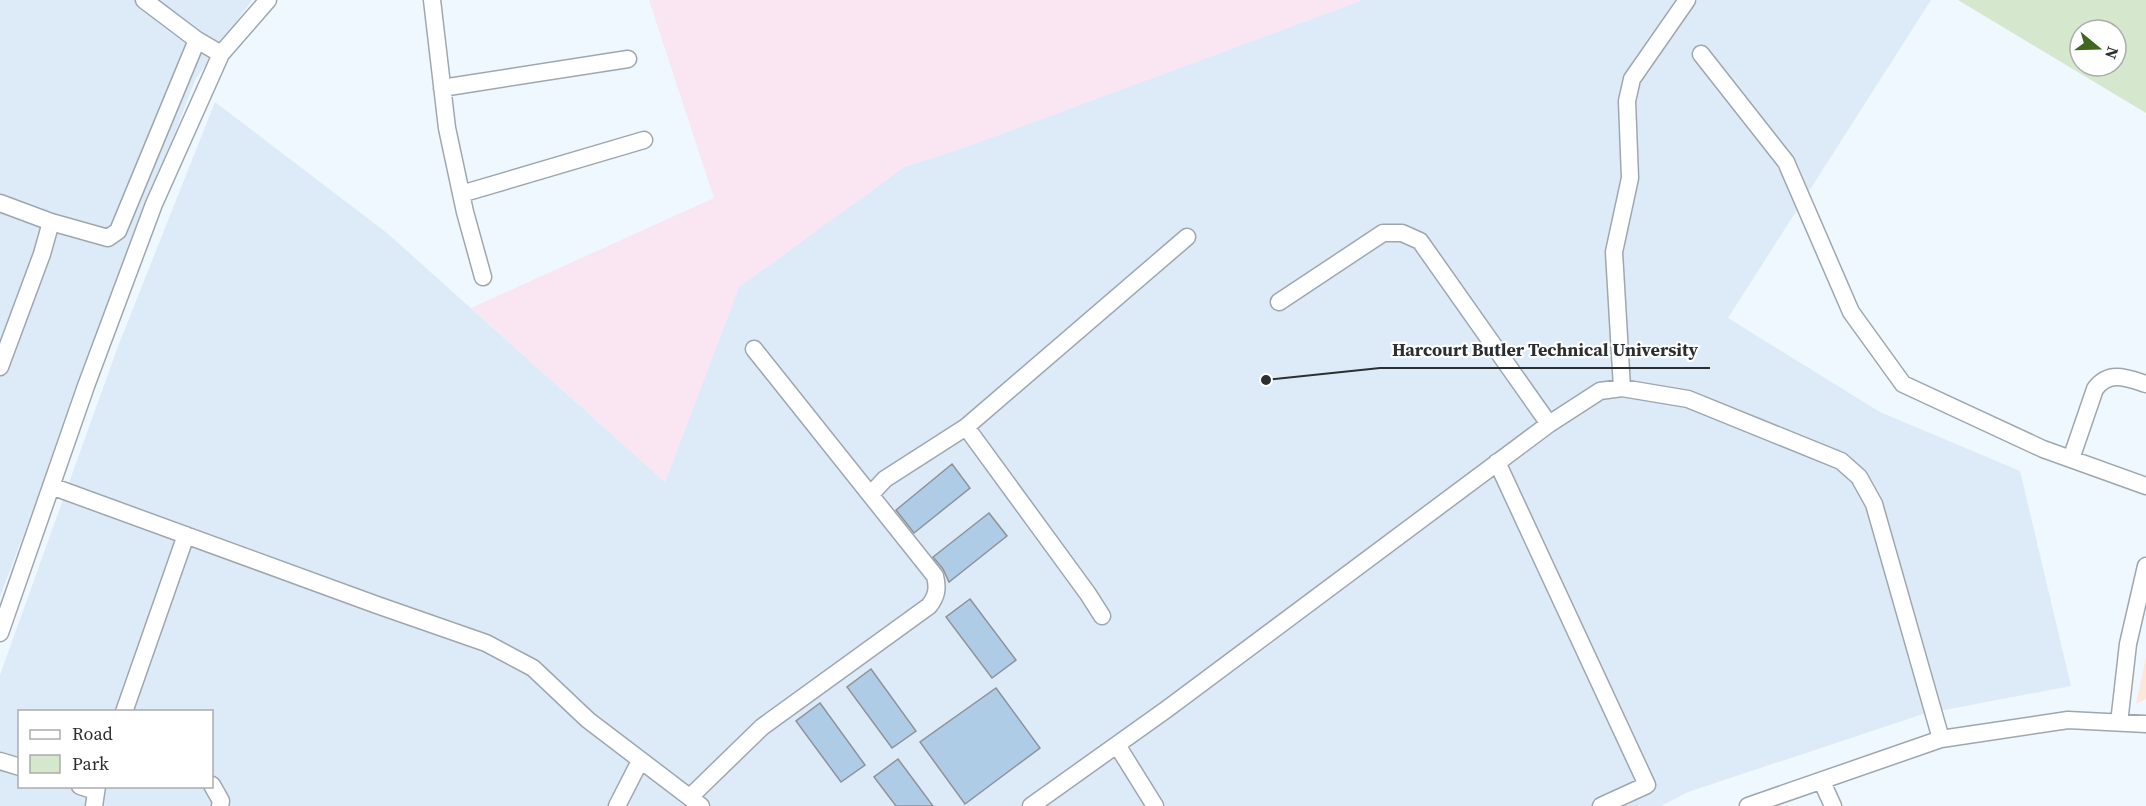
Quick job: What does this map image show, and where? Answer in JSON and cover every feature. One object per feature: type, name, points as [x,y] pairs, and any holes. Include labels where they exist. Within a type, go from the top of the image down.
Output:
[{"type":"street","points":[[144,0],[197,40],[221,54]]},
{"type":"street","points":[[0,633],[86,386],[154,204],[221,54],[268,0]]},
{"type":"street","points":[[432,0],[447,128],[461,194],[483,277]]},
{"type":"street","points":[[1622,388],[1614,252],[1630,178],[1627,101],[1632,79],[1687,0]]},
{"type":"street","points":[[0,203],[51,222],[108,238],[118,231],[197,40]]},
{"type":"street","points":[[1701,54],[1786,162],[1851,312],[1903,384],[2043,449],[2146,486]]},
{"type":"street","points":[[442,88],[628,59]]},
{"type":"street","points":[[461,194],[645,140]]},
{"type":"street","points":[[0,367],[42,254],[51,222]]},
{"type":"street","points":[[1279,302],[1383,233],[1402,233],[1420,241],[1549,424]]},
{"type":"street","points":[[871,494],[885,479],[966,427],[1187,237]]},
{"type":"street","points":[[51,486],[486,643],[533,668],[588,720],[695,802],[762,727],[929,606],[938,587],[935,576],[754,349]]},
{"type":"street","points":[[2071,459],[2095,389],[2100,382],[2118,375],[2146,384]]},
{"type":"street","points":[[1031,806],[1117,745],[1549,424],[1600,391],[1622,388],[1688,399],[1841,461],[1858,477],[1874,504],[1941,740]]},
{"type":"street","points":[[966,427],[1102,616]]},
{"type":"street","points":[[1497,462],[1647,785],[1601,806]]},
{"type":"street","points":[[124,710],[186,535]]},
{"type":"street","points":[[2119,723],[2128,644],[2146,566]]},
{"type":"street","points":[[1748,806],[1941,740],[2068,720],[2146,724]]},
{"type":"street","points":[[1117,745],[1155,806]]},
{"type":"street","points":[[0,761],[18,766]]},
{"type":"street","points":[[617,806],[640,761]]},
{"type":"street","points":[[1822,782],[1833,806]]},
{"type":"street","points":[[213,786],[221,801],[220,806]]},
{"type":"shaded area","points":[[0,0],[252,0],[195,80],[0,597]]},
{"type":"shaded area","points":[[649,0],[1363,0],[963,148],[904,167],[739,287],[665,482],[471,308],[714,198]]},
{"type":"shaded area","points":[[1363,0],[1931,0],[1728,318],[1880,412],[2020,471],[2071,686],[1923,714],[1688,792],[1661,806],[0,806],[0,675],[117,349],[215,102],[387,233],[665,482],[739,287],[904,167],[963,148]]},
{"type":"shaded area","points":[[2146,657],[2146,699],[2136,704]]},
{"type":"green space","points":[[1958,0],[2146,0],[2146,113],[2088,78],[2128,78],[2128,18],[2068,18],[2068,66]]},
{"type":"building","points":[[952,464],[970,488],[914,533],[896,510]]},
{"type":"building","points":[[989,513],[1007,536],[949,582],[943,569],[933,557]]},
{"type":"building","points":[[970,599],[1016,660],[992,678],[946,617]]},
{"type":"building","points":[[871,669],[916,731],[892,748],[847,687]]},
{"type":"building","points":[[996,688],[1040,748],[965,804],[920,742]]},
{"type":"building","points":[[820,703],[865,765],[841,782],[796,721]]},
{"type":"building","points":[[898,759],[933,806],[896,806],[874,777]]},
{"type":"place","name":"Harcourt Butler Technical University","points":[[1266,380]]}]
